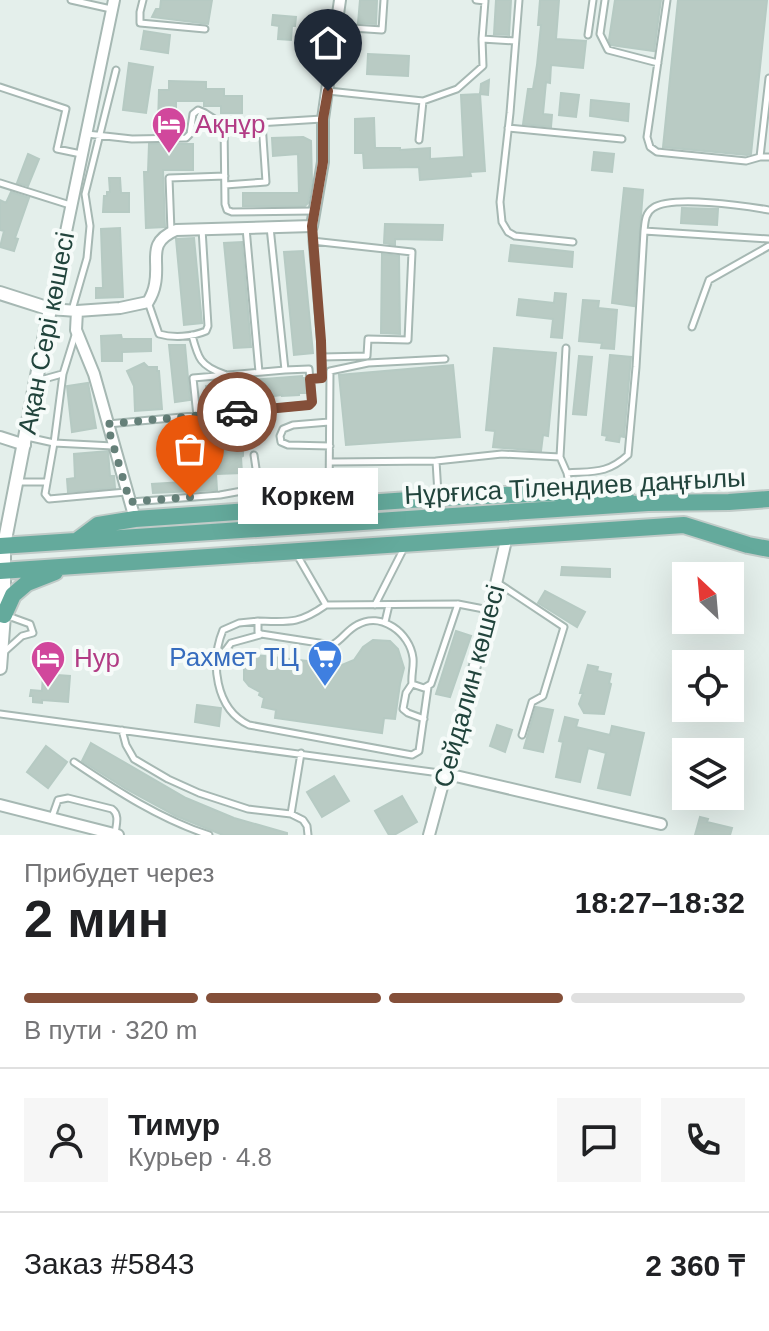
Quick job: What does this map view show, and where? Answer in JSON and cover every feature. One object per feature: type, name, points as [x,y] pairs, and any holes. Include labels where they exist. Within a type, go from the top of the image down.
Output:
[{"type":"main road","points":[[163,517],[438,498],[596,491],[648,503]]},
{"type":"main road","name":"Нұрғиса Тілендиев даңғылы","points":[[2,546],[648,503],[769,499]]},
{"type":"main road","points":[[683,503],[684,525]]},
{"type":"main road","points":[[78,540],[131,504],[205,532]]},
{"type":"main road","points":[[380,545],[376,531],[382,520]]},
{"type":"main road","name":"Нұрғиса Тілендиев даңғылы","points":[[2,570],[684,525],[769,549]]},
{"type":"main road","points":[[4,615],[13,595],[27,583],[75,565]]},
{"type":"street","points":[[0,293],[50,309],[74,311],[120,308],[148,302],[155,286],[156,249],[166,234],[202,228],[312,226],[323,162],[323,119],[340,0]]},
{"type":"street","name":"Ақан Сері көшесі","points":[[0,668],[4,615],[2,546],[113,5]]},
{"type":"street","points":[[74,311],[76,330],[94,374],[131,504]]},
{"type":"street","points":[[0,437],[25,440]]},
{"type":"street","name":"Сейдалин көшесі","points":[[429,835],[507,536]]},
{"type":"street","points":[[447,774],[661,830]]},
{"type":"street","points":[[0,805],[116,834]]},
{"type":"lane","points":[[71,0],[113,5]]},
{"type":"lane","points":[[143,0],[140,23],[205,29]]},
{"type":"lane","points":[[336,27],[382,30],[384,0]]},
{"type":"lane","points":[[328,91],[423,101],[457,89],[483,66],[485,1],[476,0]]},
{"type":"lane","points":[[519,0],[500,202],[502,222],[508,232],[515,236],[573,242]]},
{"type":"lane","points":[[588,35],[593,0]]},
{"type":"lane","points":[[605,0],[600,34],[608,50],[658,63]]},
{"type":"lane","points":[[667,0],[647,137],[650,147],[657,152],[746,161],[769,157]]},
{"type":"lane","points":[[482,39],[515,41]]},
{"type":"lane","points":[[74,311],[87,258],[90,226],[85,194],[116,70]]},
{"type":"lane","points":[[760,157],[766,129],[769,78]]},
{"type":"lane","points":[[0,87],[66,109],[57,149],[82,155]]},
{"type":"lane","points":[[419,140],[423,101]]},
{"type":"lane","points":[[87,134],[132,139],[186,138],[190,134],[193,114],[198,110],[224,125],[323,119]]},
{"type":"lane","points":[[225,185],[266,182],[262,123]]},
{"type":"lane","points":[[224,125],[227,210],[315,211]]},
{"type":"lane","points":[[508,128],[622,139]]},
{"type":"lane","points":[[172,232],[169,178],[225,176]]},
{"type":"lane","points":[[0,183],[71,205]]},
{"type":"lane","points":[[567,473],[601,471],[615,466],[628,455],[644,231],[646,216],[651,209],[663,204],[699,202],[769,210]]},
{"type":"lane","points":[[270,226],[285,370]]},
{"type":"lane","points":[[310,379],[322,378],[312,226]]},
{"type":"lane","points":[[246,227],[259,372]]},
{"type":"lane","points":[[148,302],[159,334],[192,335],[206,331],[202,228]]},
{"type":"lane","points":[[644,231],[769,239]]},
{"type":"lane","points":[[312,241],[412,252],[408,340],[368,339],[367,356],[322,357]]},
{"type":"lane","points":[[692,327],[709,280],[769,246]]},
{"type":"lane","points":[[76,330],[63,374],[46,497],[131,504],[253,489],[258,482],[254,455]]},
{"type":"lane","points":[[192,335],[198,357],[208,368],[228,375]]},
{"type":"lane","points":[[566,348],[560,457],[570,492]]},
{"type":"lane","points":[[329,506],[330,371],[368,363],[445,359]]},
{"type":"lane","points":[[107,424],[197,416],[309,405],[312,402],[309,369],[193,378],[197,416]]},
{"type":"lane","points":[[36,381],[63,374]]},
{"type":"lane","points":[[329,422],[293,425],[283,429],[280,436],[281,442],[288,445],[330,446]]},
{"type":"lane","points":[[25,440],[114,446]]},
{"type":"lane","points":[[331,462],[436,461],[502,454],[560,457]]},
{"type":"lane","points":[[436,461],[438,498]]},
{"type":"lane","points":[[17,482],[47,482]]},
{"type":"lane","points":[[375,605],[407,543]]},
{"type":"lane","points":[[295,550],[326,605]]},
{"type":"lane","points":[[497,582],[564,627],[543,696],[532,702],[522,735]]},
{"type":"lane","points":[[458,604],[428,687],[419,751],[412,755],[249,725],[228,707],[218,684],[216,664],[219,641],[223,630],[239,623],[289,622],[309,618],[326,605],[458,604],[490,610]]},
{"type":"lane","points":[[385,622],[389,605]]},
{"type":"lane","points":[[2,654],[22,636],[33,633],[30,624],[4,615]]},
{"type":"lane","points":[[258,621],[257,628],[261,634]]},
{"type":"lane","points":[[216,664],[231,643],[261,634],[332,645],[360,623],[385,622],[397,629],[408,643],[413,658],[412,684],[406,693],[403,709],[424,719]]},
{"type":"lane","points":[[412,684],[428,687]]},
{"type":"lane","points":[[0,714],[447,774]]},
{"type":"lane","points":[[122,730],[134,759],[168,779],[248,809],[291,814],[303,820],[308,835]]},
{"type":"lane","points":[[291,814],[301,753]]},
{"type":"lane","points":[[74,762],[121,795],[209,835]]},
{"type":"lane","points":[[52,817],[58,800],[62,798],[97,805],[116,812],[116,834]]},
{"type":"building","points":[[161,0],[212,0],[208,24],[152,17],[156,9],[160,9]]},
{"type":"building","points":[[360,0],[377,0],[376,24],[358,23]]},
{"type":"building","points":[[496,0],[511,0],[509,35],[494,34]]},
{"type":"building","points":[[540,0],[559,0],[556,39],[586,41],[583,68],[551,65],[543,114],[552,115],[551,127],[523,124],[528,89],[533,89],[537,65]]},
{"type":"building","points":[[615,0],[661,0],[654,51],[611,45],[609,40]]},
{"type":"building","points":[[678,0],[767,0],[751,154],[663,147]]},
{"type":"building","points":[[273,15],[296,17],[291,40],[278,39],[279,26],[272,25]]},
{"type":"building","points":[[144,31],[170,35],[168,53],[141,49]]},
{"type":"building","points":[[368,54],[409,56],[408,76],[367,74]]},
{"type":"building","points":[[129,63],[153,67],[146,113],[123,110]]},
{"type":"building","points":[[489,80],[488,95],[480,94],[481,84]]},
{"type":"building","points":[[169,81],[206,82],[206,89],[224,89],[224,96],[242,96],[242,113],[221,113],[221,106],[204,106],[204,101],[176,101],[176,123],[158,123],[159,90],[169,90]]},
{"type":"building","points":[[561,93],[579,95],[576,117],[559,115]]},
{"type":"building","points":[[480,94],[485,171],[470,172],[471,176],[420,180],[419,167],[364,168],[363,153],[355,153],[355,119],[374,118],[375,148],[430,148],[430,159],[464,157],[461,95]]},
{"type":"building","points":[[591,100],[629,104],[628,121],[590,116]]},
{"type":"building","points":[[303,137],[311,141],[312,181],[308,203],[305,206],[243,206],[243,193],[299,193],[298,154],[273,156],[272,138]]},
{"type":"building","points":[[149,144],[193,144],[193,170],[163,170],[165,227],[146,228],[144,172],[148,172]]},
{"type":"building","points":[[594,152],[614,154],[612,172],[592,170]]},
{"type":"building","points":[[28,154],[39,159],[28,186],[17,183]]},
{"type":"building","points":[[109,178],[120,178],[121,193],[129,193],[129,212],[103,212],[104,196],[110,192]]},
{"type":"building","points":[[624,188],[643,190],[634,306],[612,303]]},
{"type":"building","points":[[11,192],[29,198],[15,238],[18,239],[14,251],[0,247],[4,231],[0,230],[0,200],[6,203]]},
{"type":"building","points":[[682,208],[718,209],[717,225],[681,223]]},
{"type":"building","points":[[385,224],[443,225],[442,240],[395,239],[395,245],[384,243]]},
{"type":"building","points":[[120,228],[123,297],[96,298],[96,288],[103,288],[101,229]]},
{"type":"building","points":[[194,238],[202,323],[184,325],[176,239]]},
{"type":"building","points":[[242,242],[251,347],[234,348],[224,243]]},
{"type":"building","points":[[511,245],[573,252],[572,267],[509,261]]},
{"type":"building","points":[[303,251],[313,353],[294,355],[284,252]]},
{"type":"building","points":[[382,254],[399,256],[400,334],[381,333]]},
{"type":"building","points":[[555,293],[566,294],[562,338],[551,337],[553,319],[517,315],[519,299],[554,303]]},
{"type":"building","points":[[583,300],[599,301],[598,308],[617,310],[614,349],[601,348],[602,343],[579,341]]},
{"type":"building","points":[[121,335],[122,339],[151,339],[151,351],[122,352],[122,361],[102,361],[101,336]]},
{"type":"building","points":[[169,345],[185,345],[190,400],[175,402]]},
{"type":"building","points":[[494,348],[556,353],[548,436],[543,435],[541,451],[493,447],[495,431],[486,430]]},
{"type":"building","points":[[610,355],[631,357],[624,437],[620,436],[619,442],[606,440],[607,436],[602,435]]},
{"type":"building","points":[[579,356],[592,357],[586,415],[573,414]]},
{"type":"building","points":[[144,363],[148,367],[157,367],[159,371],[162,409],[135,411],[134,386],[127,371]]},
{"type":"building","points":[[453,365],[460,437],[346,445],[339,375]]},
{"type":"building","points":[[302,376],[306,393],[299,395],[207,401],[206,386],[212,383]]},
{"type":"building","points":[[88,383],[96,428],[72,432],[67,386]]},
{"type":"building","points":[[252,434],[253,446],[243,446],[242,473],[216,474],[217,490],[153,493],[152,484],[184,482],[182,439]]},
{"type":"building","points":[[108,451],[110,476],[114,476],[115,488],[68,492],[67,479],[75,478],[74,454]]},
{"type":"building","points":[[562,567],[610,569],[610,577],[561,575]]},
{"type":"building","points":[[545,591],[585,612],[577,627],[538,603]]},
{"type":"building","points":[[456,631],[471,636],[450,697],[436,694]]},
{"type":"building","name":"Рахмет ТЦ","points":[[373,640],[390,641],[398,649],[404,668],[395,719],[384,718],[382,733],[275,718],[276,710],[262,707],[264,698],[259,695],[260,692],[244,680],[248,660],[256,655],[342,665],[354,660],[363,647]]},
{"type":"building","points":[[588,665],[611,674],[604,714],[584,713],[579,704]]},
{"type":"building","points":[[43,674],[70,676],[68,702],[33,702],[31,690],[42,691]]},
{"type":"building","points":[[197,705],[221,708],[219,726],[195,722]]},
{"type":"building","points":[[536,707],[553,710],[543,752],[524,748]]},
{"type":"building","points":[[565,717],[578,720],[576,727],[610,735],[612,726],[644,733],[630,795],[598,788],[606,753],[588,748],[580,782],[556,777]]},
{"type":"building","points":[[497,725],[512,730],[505,752],[490,746]]},
{"type":"building","points":[[91,743],[186,798],[287,835],[223,835],[176,816],[82,761]]},
{"type":"building","points":[[46,746],[67,762],[48,788],[27,772]]},
{"type":"building","points":[[334,776],[349,801],[322,817],[307,792]]},
{"type":"building","points":[[402,796],[417,822],[389,835],[375,811]]},
{"type":"building","points":[[700,817],[708,819],[707,822],[732,828],[730,835],[695,835]]},
{"type":"way so far","points":[[190,497],[130,502],[107,424],[237,412]]},
{"type":"place","name":"Ақнұр","points":[[169,155]]},
{"type":"place","name":"Коркем","points":[[190,497]]},
{"type":"place","name":"Рахмет ТЦ","points":[[325,688]]},
{"type":"place","name":"Нур","points":[[48,689]]},
{"type":"route","points":[[237,412],[309,405],[312,402],[310,379],[322,378],[312,226],[323,162],[323,119],[328,91]]}]
